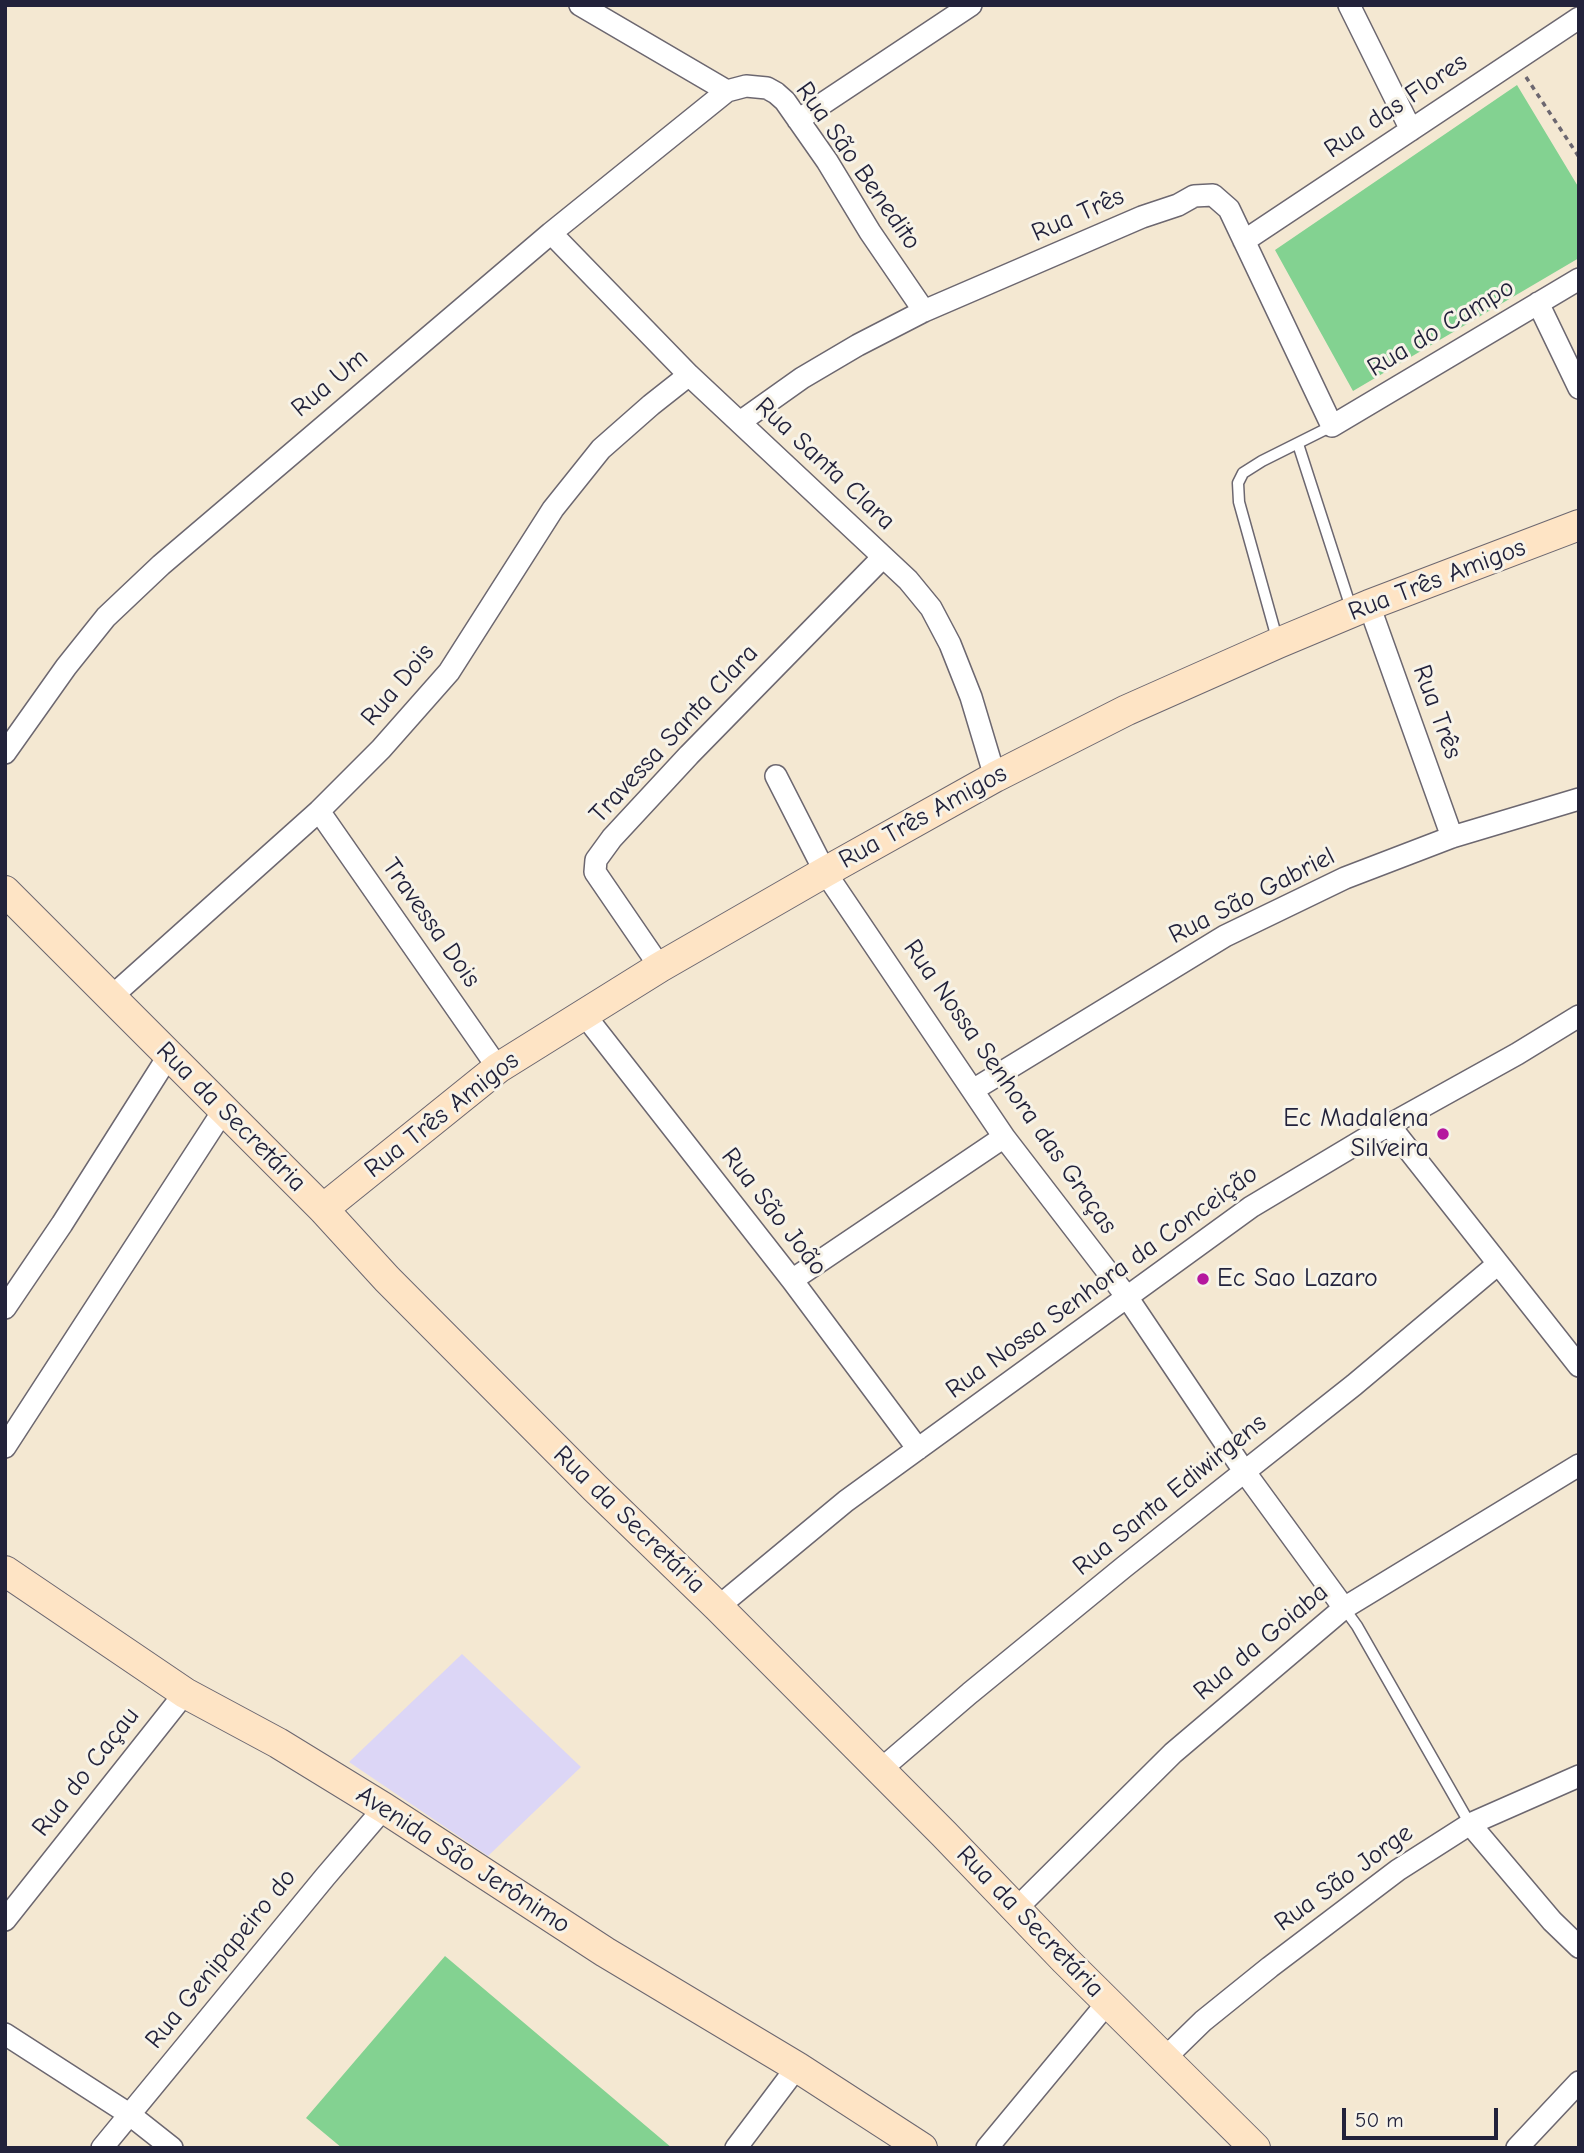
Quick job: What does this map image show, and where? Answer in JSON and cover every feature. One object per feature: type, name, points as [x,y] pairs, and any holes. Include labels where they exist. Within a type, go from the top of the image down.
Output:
[{"type":"street","points":[[580,5],[727,90]]},
{"type":"street","points":[[798,120],[971,5]]},
{"type":"street","points":[[1349,5],[1410,130]]},
{"type":"street","name":"Rua das Flores","points":[[1244,241],[1579,18]]},
{"type":"street","name":"Rua São Benedito","points":[[727,90],[746,86],[767,88],[785,102],[827,161],[870,232],[924,310]]},
{"type":"street","name":"Rua Um","points":[[5,753],[66,667],[106,617],[160,565],[551,233],[727,90]]},
{"type":"street","name":"Rua Três","points":[[740,422],[802,378],[924,310],[1194,196],[1213,195],[1229,209],[1332,426]]},
{"type":"street","name":"Rua Santa Clara","points":[[551,233],[688,375],[908,580],[932,608],[971,697],[995,777]]},
{"type":"street","name":"Rua do Campo","points":[[1332,426],[1579,279]]},
{"type":"street","points":[[1538,303],[1579,388]]},
{"type":"street","name":"Rua Dois","points":[[110,998],[319,811],[381,749],[449,672],[553,509],[601,449],[688,375]]},
{"type":"street","name":"Rua Três Amigos","points":[[323,1209],[498,1068],[583,1013],[995,777],[1126,710],[1278,643],[1579,525]]},
{"type":"street","name":"Travessa Santa Clara","points":[[660,967],[596,872],[596,860],[612,838],[688,755],[883,557]]},
{"type":"street","name":"Rua Três","points":[[1361,609],[1452,837]]},
{"type":"street","name":"Rua Nossa Senhora das Graças","points":[[776,776],[825,872],[1004,1137],[1127,1297],[1244,1471],[1344,1608]]},
{"type":"street","name":"Rua São Gabriel","points":[[973,1090],[1226,936],[1345,878],[1452,837],[1579,799]]},
{"type":"street","name":"Travessa Dois","points":[[319,811],[498,1068]]},
{"type":"street","name":"Rua da Secretária","points":[[5,891],[323,1209],[406,1298],[585,1478],[719,1607],[1255,2148]]},
{"type":"street","name":"Rua São João","points":[[583,1013],[792,1280],[918,1449]]},
{"type":"street","name":"Rua Nossa Senhora da Conceição","points":[[719,1607],[846,1501],[1251,1207],[1579,1016]]},
{"type":"street","points":[[5,1308],[62,1224],[169,1055]]},
{"type":"street","points":[[5,1447],[223,1111]]},
{"type":"street","points":[[1389,1125],[1579,1366]]},
{"type":"street","points":[[792,1280],[1004,1137]]},
{"type":"street","name":"Rua Santa Ediwirgens","points":[[879,1771],[970,1693],[1354,1385],[1498,1264]]},
{"type":"street","name":"Rua da Goiaba","points":[[1016,1909],[1173,1753],[1344,1608],[1579,1465]]},
{"type":"street","name":"Avenida São Jerônimo","points":[[6,1573],[185,1693],[278,1743],[384,1808],[605,1952],[797,2067],[922,2148]]},
{"type":"street","name":"Rua do Caçau","points":[[5,1920],[185,1693]]},
{"type":"street","name":"Rua São Jorge","points":[[1164,2059],[1203,2021],[1398,1870],[1470,1824],[1579,1776]]},
{"type":"street","name":"Rua Genipapeiro do","points":[[102,2148],[384,1808]]},
{"type":"street","points":[[1470,1824],[1543,1911],[1579,1947]]},
{"type":"street","points":[[987,2148],[1108,2002]]},
{"type":"street","points":[[5,2034],[129,2114],[172,2148]]},
{"type":"street","points":[[736,2148],[797,2067]]},
{"type":"street","points":[[1517,2148],[1579,2082]]},
{"type":"lane","points":[[1278,643],[1239,502],[1238,483],[1243,473],[1332,426]]},
{"type":"lane","points":[[1298,444],[1361,609]]},
{"type":"lane","points":[[1344,1608],[1357,1626],[1470,1824]]},
{"type":"path","points":[[1516,60],[1579,157]]},
{"type":"shaded area","points":[[462,1654],[581,1767],[488,1856],[349,1762]]},
{"type":"green space","points":[[1517,85],[1579,188],[1579,258],[1353,391],[1275,250]]},
{"type":"green space","points":[[445,1956],[672,2148],[342,2148],[306,2118]]},
{"type":"place","name":"Ec Madalena Silveira","points":[[1443,1134]]},
{"type":"place","name":"Ec Sao Lazaro","points":[[1203,1279]]}]
